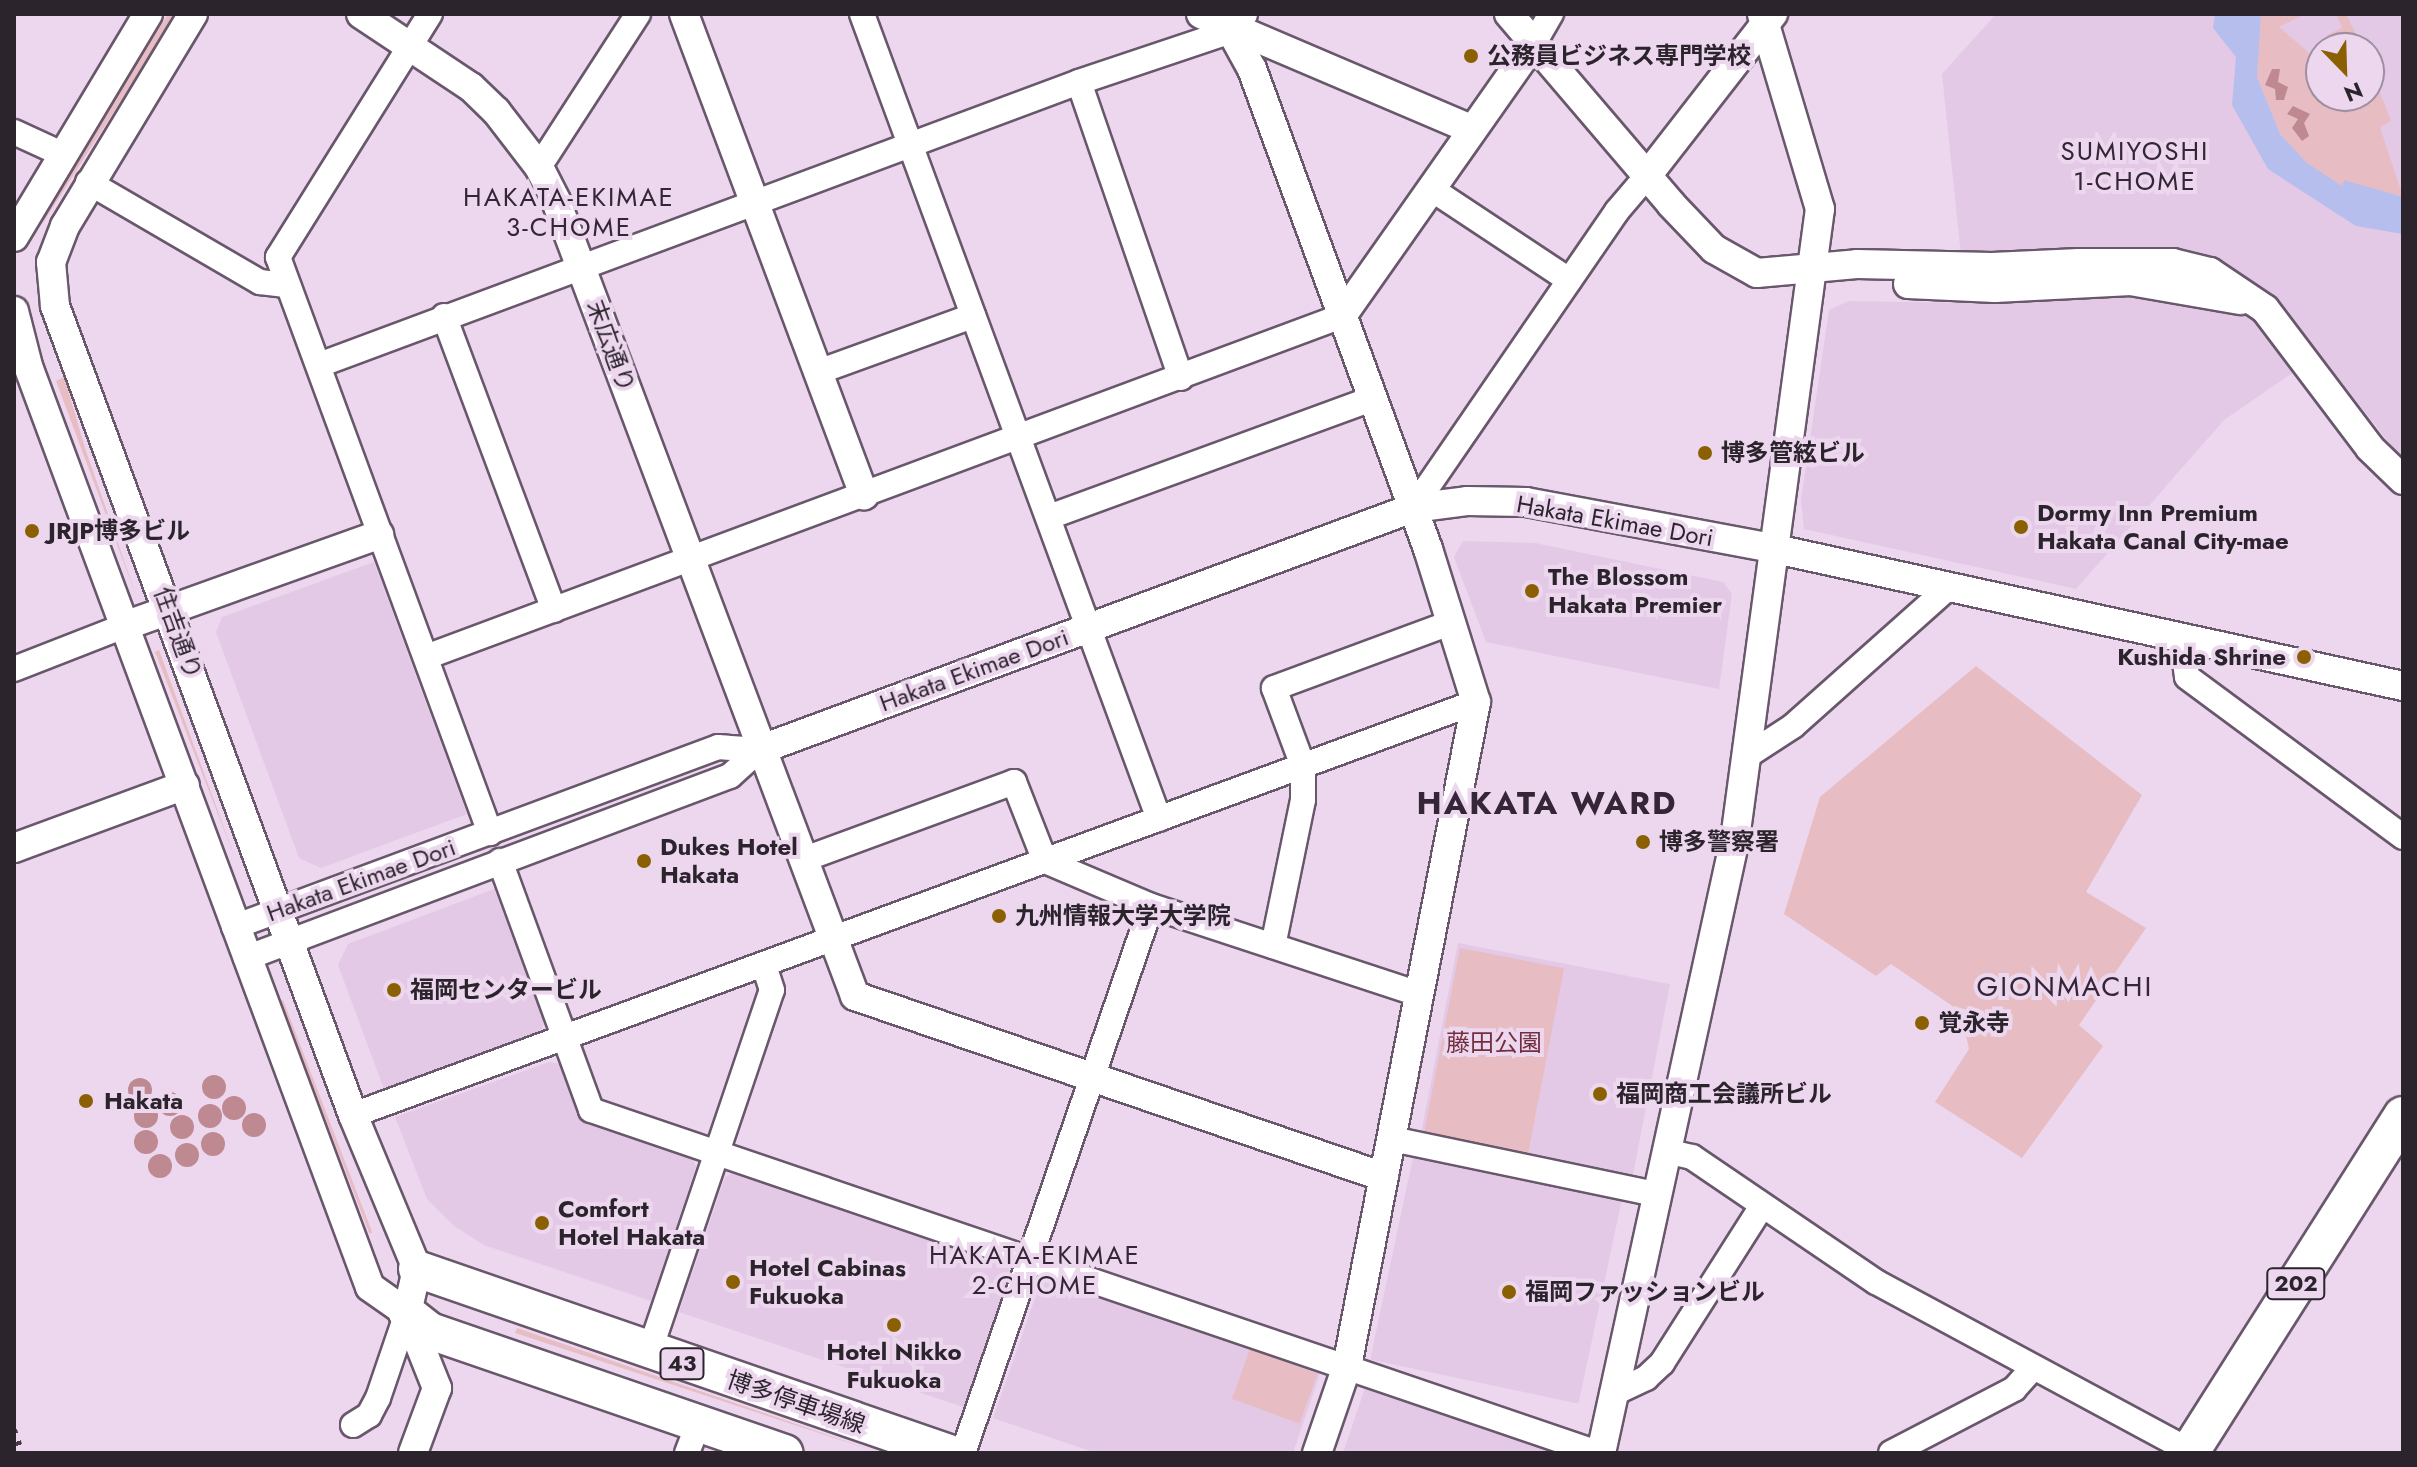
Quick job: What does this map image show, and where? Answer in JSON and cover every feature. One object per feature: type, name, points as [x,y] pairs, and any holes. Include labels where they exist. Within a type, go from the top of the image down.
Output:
[{"type":"highway","name":"202","points":[[2190,1453],[2403,1116]]},
{"type":"main road","name":"博多停車場線","points":[[417,1269],[649,1353],[949,1453]]},
{"type":"main road","name":"43","points":[[407,1313],[430,1331],[693,1438],[785,1453]]},
{"type":"street","points":[[14,237],[148,14]]},
{"type":"street","points":[[70,344],[59,325],[19,326],[88,182],[193,14]]},
{"type":"street","name":"末広通り","points":[[361,14],[410,45],[488,103],[539,167],[582,267],[759,750],[855,996],[1384,1177]]},
{"type":"street","points":[[430,14],[278,257],[490,833]]},
{"type":"street","points":[[539,167],[638,14]]},
{"type":"street","points":[[684,14],[864,495]]},
{"type":"street","points":[[862,14],[1159,819]]},
{"type":"street","points":[[1201,14],[1237,22],[1470,129]]},
{"type":"street","points":[[1509,14],[1646,177],[1725,255],[1757,273],[1809,272],[1853,282],[1995,288],[2131,281],[2254,303],[2291,339],[2370,448],[2403,480]]},
{"type":"street","points":[[426,657],[1342,316],[1470,129],[1534,43],[1551,14]]},
{"type":"street","points":[[1413,508],[1569,280],[1767,17]]},
{"type":"street","points":[[500,861],[591,1110],[1599,1453],[1655,1194],[1711,959],[1747,756],[1771,548],[1820,209],[1767,17]]},
{"type":"street","points":[[319,365],[1237,22]]},
{"type":"street","points":[[1237,22],[1413,508],[1476,702],[1347,1366],[1317,1453]]},
{"type":"street","points":[[1079,82],[1181,378]]},
{"type":"street","points":[[14,132],[62,154]]},
{"type":"street","points":[[88,182],[260,282],[286,285]]},
{"type":"street","points":[[1430,188],[1569,280]]},
{"type":"street","name":"住吉通り","points":[[51,262],[55,306],[169,608],[353,1115],[417,1269]]},
{"type":"street","points":[[444,316],[554,610]]},
{"type":"street","points":[[818,372],[973,316]]},
{"type":"street","name":"住吉通り","points":[[19,326],[234,927],[370,1287],[407,1313]]},
{"type":"street","points":[[1049,517],[1371,399]]},
{"type":"street","name":"Hakata Ekimae Dori","points":[[246,958],[730,776],[759,750],[1413,508],[1526,502],[1771,548],[2182,641],[2403,686]]},
{"type":"street","points":[[14,669],[169,608],[379,535]]},
{"type":"street","points":[[1747,756],[1793,726],[1948,588]]},
{"type":"street","points":[[1273,946],[1303,800],[1303,766],[1274,688],[1452,622]]},
{"type":"street","points":[[2182,641],[2187,677],[2403,837]]},
{"type":"street","points":[[353,1115],[1476,702]]},
{"type":"street","name":"Hakata Ekimae Dori","points":[[234,927],[718,747],[759,750]]},
{"type":"street","points":[[802,860],[1014,782],[1045,861],[1151,906],[1418,994]]},
{"type":"street","points":[[14,848],[185,785]]},
{"type":"street","points":[[963,1453],[1151,906]]},
{"type":"street","points":[[649,1353],[772,990],[764,965]]},
{"type":"street","points":[[1392,1139],[1655,1194]]},
{"type":"street","points":[[1666,1151],[1692,1157],[1876,1282],[2031,1370],[2190,1453]]},
{"type":"street","points":[[1612,1394],[1646,1378],[1662,1363],[1762,1206]]},
{"type":"street","points":[[353,1425],[369,1415],[378,1398],[407,1313],[417,1269]]},
{"type":"street","points":[[407,1313],[437,1388],[413,1453]]},
{"type":"street","points":[[1891,1453],[2014,1389],[2031,1370]]},
{"type":"shaded area","points":[[1996,14],[2403,14],[2403,461],[2320,354],[2224,420],[2076,589],[1804,529],[1801,500],[1829,310],[1849,301],[1966,303],[1942,74]]},
{"type":"shaded area","points":[[2272,69],[2280,69],[2278,82],[2288,87],[2284,100],[2276,100],[2275,89],[2265,85]]},
{"type":"shaded area","points":[[2293,106],[2310,114],[2304,123],[2309,136],[2302,141],[2292,128],[2298,119],[2287,114]]},
{"type":"shaded area","points":[[1463,541],[1535,543],[1723,582],[1732,594],[1719,689],[1486,642],[1454,557]]},
{"type":"shaded area","points":[[374,562],[467,814],[321,868],[299,858],[216,632],[222,617]]},
{"type":"shaded area","points":[[494,889],[544,1022],[541,1032],[384,1089],[338,965],[348,944]]},
{"type":"shaded area","points":[[1458,943],[1670,984],[1633,1177],[1421,1135]]},
{"type":"shaded area","points":[[549,1062],[559,1064],[580,1121],[693,1159],[696,1167],[651,1301],[484,1245],[454,1226],[427,1199],[395,1117]]},
{"type":"shaded area","points":[[214,1075],[225,1082],[226,1087],[219,1098],[214,1099],[203,1092],[202,1087],[209,1076]]},
{"type":"shaded area","points":[[140,1078],[151,1085],[152,1090],[145,1101],[140,1102],[129,1095],[128,1090],[135,1079]]},
{"type":"shaded area","points":[[170,1092],[181,1099],[182,1104],[175,1115],[170,1116],[159,1109],[158,1104],[165,1093]]},
{"type":"shaded area","points":[[234,1096],[245,1103],[246,1108],[239,1119],[234,1120],[223,1113],[222,1108],[229,1097]]},
{"type":"shaded area","points":[[146,1104],[157,1111],[158,1116],[151,1127],[146,1128],[135,1121],[134,1116],[141,1105]]},
{"type":"shaded area","points":[[210,1104],[221,1111],[222,1116],[215,1127],[210,1128],[199,1121],[198,1116],[205,1105]]},
{"type":"shaded area","points":[[254,1113],[265,1120],[266,1125],[259,1136],[254,1137],[243,1130],[242,1125],[249,1114]]},
{"type":"shaded area","points":[[182,1115],[193,1122],[194,1127],[187,1138],[182,1139],[171,1132],[170,1127],[177,1116]]},
{"type":"shaded area","points":[[146,1130],[157,1137],[158,1142],[151,1153],[146,1154],[135,1147],[134,1142],[141,1131]]},
{"type":"shaded area","points":[[213,1132],[224,1139],[225,1144],[218,1155],[213,1156],[202,1149],[201,1144],[208,1133]]},
{"type":"shaded area","points":[[187,1143],[198,1150],[199,1155],[192,1166],[187,1167],[176,1160],[175,1155],[182,1144]]},
{"type":"shaded area","points":[[1414,1153],[1622,1197],[1578,1404],[1370,1359]]},
{"type":"shaded area","points":[[160,1154],[171,1161],[172,1166],[165,1177],[160,1178],[149,1171],[148,1166],[155,1155]]},
{"type":"shaded area","points":[[733,1173],[1007,1265],[1011,1274],[966,1408],[679,1312],[725,1177]]},
{"type":"shaded area","points":[[1048,1279],[1321,1371],[1293,1453],[1096,1453],[993,1418],[1040,1284]]},
{"type":"shaded area","points":[[1365,1388],[1561,1453],[1343,1453]]},
{"type":"green space","points":[[168,14],[176,14],[41,226],[60,185]]},
{"type":"green space","points":[[2261,14],[2305,14],[2279,27],[2305,49],[2305,112],[2385,112],[2385,106],[2391,121],[2380,127],[2403,197],[2344,181],[2342,187],[2307,163],[2280,134],[2257,77]]},
{"type":"green space","points":[[2336,14],[2346,14],[2355,32],[2333,32],[2342,28]]},
{"type":"green space","points":[[64,377],[86,451],[137,598],[56,381]]},
{"type":"green space","points":[[159,650],[235,858],[155,652]]},
{"type":"green space","points":[[1976,666],[2142,795],[2086,892],[2146,928],[2079,1025],[2103,1046],[2022,1158],[1935,1102],[1969,1049],[1961,1012],[1891,964],[1876,976],[1784,914],[1820,797]]},
{"type":"green space","name":"藤田公園","points":[[1460,948],[1564,968],[1528,1155],[1424,1135]]},
{"type":"green space","points":[[283,1000],[372,1232],[369,1234],[280,1001]]},
{"type":"green space","points":[[517,1328],[880,1453],[515,1333]]},
{"type":"green space","points":[[1250,1349],[1318,1374],[1300,1423],[1232,1399]]},
{"type":"water","points":[[2215,14],[2261,14],[2257,77],[2280,134],[2307,163],[2342,186],[2344,180],[2403,197],[2403,234],[2356,226],[2268,169],[2232,105],[2236,57],[2213,28]]},
{"type":"railway","points":[[14,1430],[22,1453]]},
{"type":"place","name":"公務員ビジネス専門学校","points":[[1471,56]]},
{"type":"place","name":"博多管絃ビル","points":[[1705,453]]},
{"type":"place","name":"Dormy Inn Premium Hakata Canal City-mae","points":[[2021,527]]},
{"type":"place","name":"JRJP博多ビル","points":[[32,531]]},
{"type":"place","name":"The Blossom Hakata Premier","points":[[1532,591]]},
{"type":"place","name":"Kushida Shrine","points":[[2304,657]]},
{"type":"place","name":"博多警察署","points":[[1643,842]]},
{"type":"place","name":"Dukes Hotel Hakata","points":[[644,861]]},
{"type":"place","name":"九州情報大学大学院","points":[[999,916]]},
{"type":"place","name":"福岡センタービル","points":[[394,990]]},
{"type":"place","name":"覚永寺","points":[[1922,1023]]},
{"type":"place","name":"福岡商工会議所ビル","points":[[1600,1094]]},
{"type":"place","name":"Hakata","points":[[86,1101]]},
{"type":"place","name":"Comfort Hotel Hakata","points":[[542,1223]]},
{"type":"place","name":"Hotel Cabinas Fukuoka","points":[[733,1282]]},
{"type":"place","name":"福岡ファッションビル","points":[[1509,1292]]},
{"type":"place","name":"Hotel Nikko Fukuoka","points":[[894,1325]]},
{"type":"district","name":"SUMIYOSHI 1-CHOME","points":[[2135,167]]},
{"type":"district","name":"HAKATA-EKIMAE 3-CHOME","points":[[569,213]]},
{"type":"district","name":"HAKATA WARD","points":[[1547,803]]},
{"type":"district","name":"GIONMACHI","points":[[2065,987]]},
{"type":"district","name":"HAKATA-EKIMAE 2-CHOME","points":[[1035,1271]]}]
